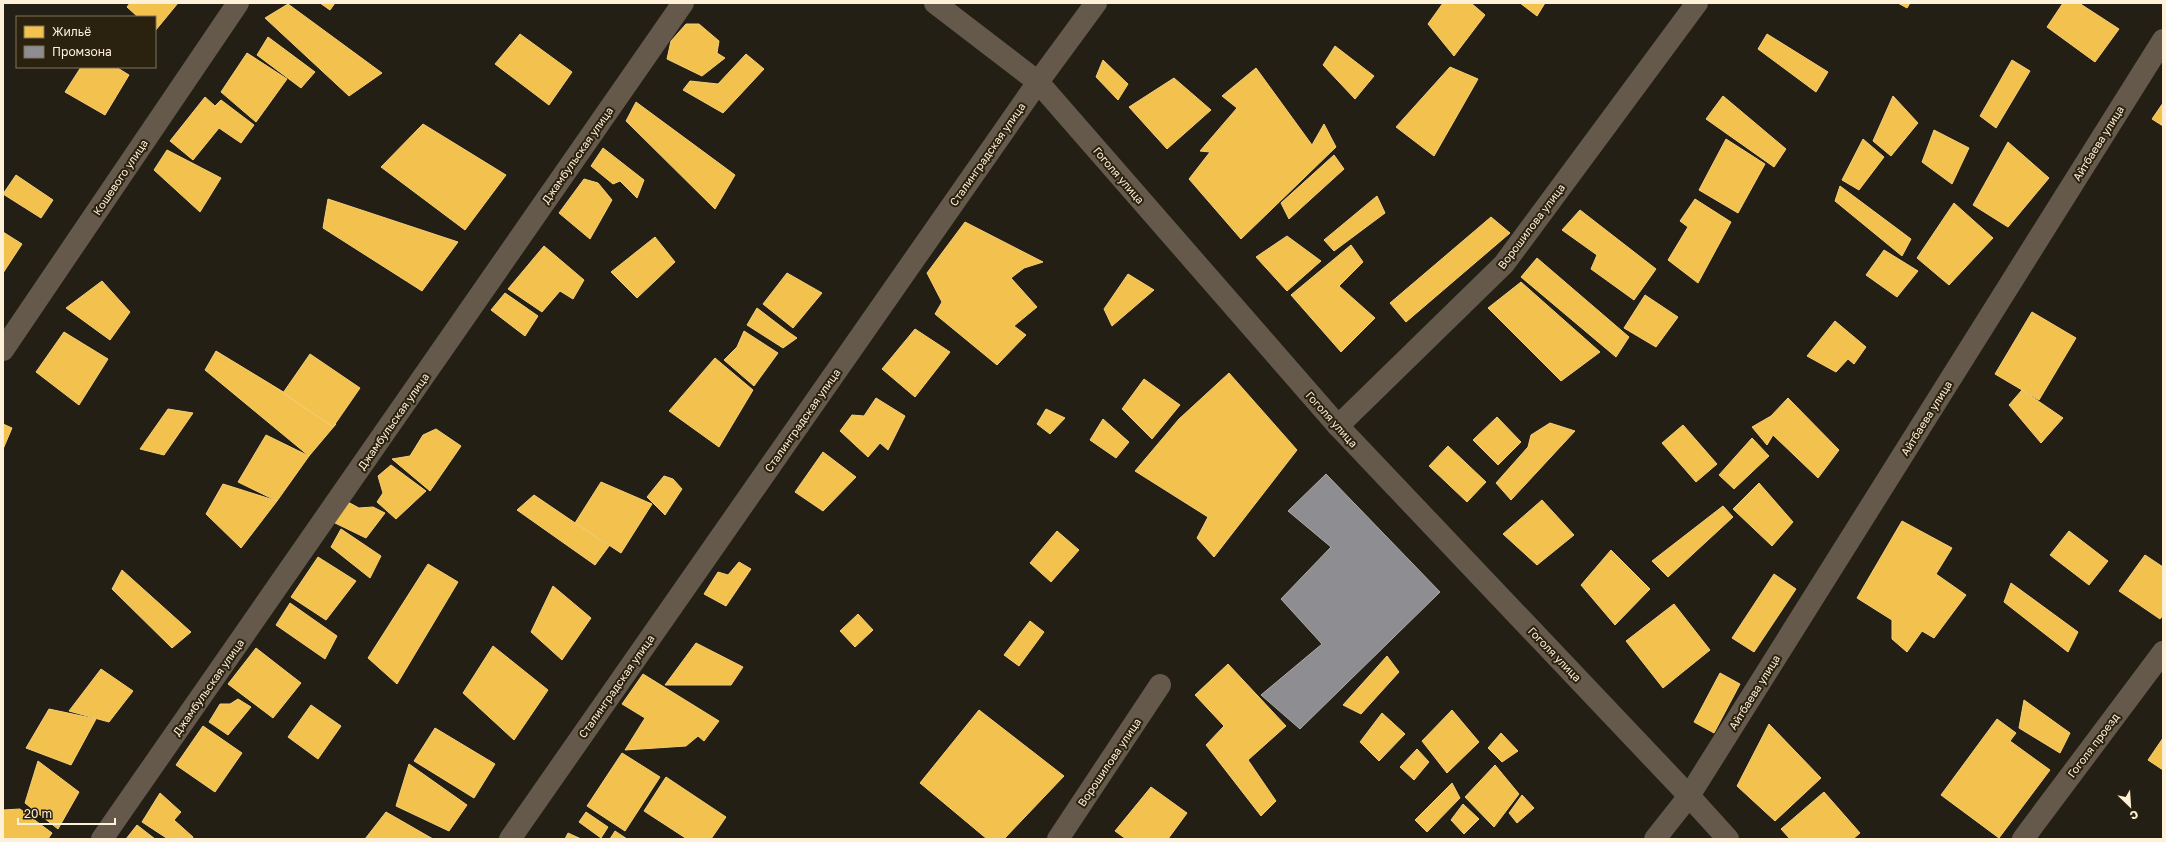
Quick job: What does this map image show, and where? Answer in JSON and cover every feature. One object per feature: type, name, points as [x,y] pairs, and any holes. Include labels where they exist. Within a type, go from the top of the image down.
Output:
[{"type":"street","name":"Кошевого улица","points":[[3,350],[238,3]]},
{"type":"street","name":"Джамбульская улица","points":[[102,839],[683,3]]},
{"type":"street","name":"Гоголя улица","points":[[935,3],[1038,82],[1338,426],[1728,839]]},
{"type":"street","name":"Сталинградская улица","points":[[510,839],[1038,82],[1096,3]]},
{"type":"street","name":"Ворошилова улица","points":[[1338,426],[1504,264],[1697,3]]},
{"type":"street","name":"Айтбаева улица","points":[[1655,839],[1689,796],[2163,40]]},
{"type":"street","name":"Гоголя проезд","points":[[2023,839],[2163,652]]},
{"type":"street","name":"Ворошилова улица","points":[[1058,839],[1160,685]]},
{"type":"building: Жильё","points":[[130,3],[178,3],[156,30],[156,16],[137,16],[127,7]]},
{"type":"building: Жильё","points":[[320,3],[335,3],[330,10]]},
{"type":"building: Жильё","points":[[1443,3],[1471,3],[1485,15],[1454,56],[1428,24]]},
{"type":"building: Жильё","points":[[1520,3],[1545,3],[1537,16]]},
{"type":"building: Жильё","points":[[1898,3],[1910,3],[1907,8]]},
{"type":"building: Жильё","points":[[2063,3],[2079,3],[2119,29],[2095,62],[2047,27]]},
{"type":"building: Жильё","points":[[288,4],[382,73],[349,96],[265,18]]},
{"type":"building: Жильё","points":[[686,24],[699,24],[719,41],[717,53],[725,58],[702,76],[667,59],[671,41]]},
{"type":"building: Жильё","points":[[520,34],[572,72],[549,105],[495,64]]},
{"type":"building: Жильё","points":[[1767,34],[1828,72],[1816,92],[1758,49]]},
{"type":"building: Жильё","points":[[268,37],[315,72],[301,88],[257,55]]},
{"type":"building: Жильё","points":[[1335,46],[1374,76],[1355,99],[1323,65]]},
{"type":"building: Жильё","points":[[247,53],[287,79],[256,122],[221,92]]},
{"type":"building: Жильё","points":[[746,54],[764,69],[723,113],[683,90],[690,81],[718,84]]},
{"type":"building: Жильё","points":[[1103,60],[1128,84],[1118,100],[1096,77]]},
{"type":"building: Жильё","points":[[2012,60],[2030,71],[1996,128],[1980,116]]},
{"type":"building: Жильё","points":[[1450,67],[1478,79],[1434,156],[1396,127]]},
{"type":"building: Жильё","points":[[80,68],[118,68],[129,75],[105,115],[65,92]]},
{"type":"building: Жильё","points":[[1256,68],[1312,145],[1324,124],[1336,147],[1241,239],[1189,179],[1210,152],[1200,151],[1237,108],[1222,96]]},
{"type":"building: Жильё","points":[[1174,78],[1211,110],[1167,149],[1129,107]]},
{"type":"building: Жильё","points":[[1723,96],[1786,149],[1774,167],[1706,119]]},
{"type":"building: Жильё","points":[[1893,96],[1918,123],[1891,156],[1873,141]]},
{"type":"building: Жильё","points":[[205,97],[215,106],[221,100],[254,125],[241,143],[219,128],[193,160],[170,141]]},
{"type":"building: Жильё","points":[[636,102],[735,175],[715,209],[626,121]]},
{"type":"building: Жильё","points":[[2163,103],[2163,126],[2152,119]]},
{"type":"building: Жильё","points":[[423,124],[506,175],[465,230],[381,167]]},
{"type":"building: Жильё","points":[[1934,130],[1969,148],[1952,184],[1922,162]]},
{"type":"building: Жильё","points":[[1726,139],[1765,164],[1738,213],[1699,190]]},
{"type":"building: Жильё","points":[[1863,139],[1884,157],[1859,190],[1842,180]]},
{"type":"building: Жильё","points":[[2008,142],[2049,178],[2008,227],[1973,205]]},
{"type":"building: Жильё","points":[[603,148],[644,180],[637,198],[620,181],[613,184],[591,166]]},
{"type":"building: Жильё","points":[[167,150],[221,178],[200,212],[154,170]]},
{"type":"building: Жильё","points":[[1334,155],[1344,169],[1289,219],[1281,203]]},
{"type":"building: Жильё","points":[[16,175],[53,200],[41,218],[3,194]]},
{"type":"building: Жильё","points":[[584,179],[598,183],[612,200],[590,239],[559,213]]},
{"type":"building: Жильё","points":[[1840,186],[1911,239],[1902,256],[1835,201]]},
{"type":"building: Жильё","points":[[1377,196],[1385,213],[1334,251],[1324,240]]},
{"type":"building: Жильё","points":[[328,199],[458,242],[422,291],[323,228]]},
{"type":"building: Жильё","points":[[1695,199],[1731,222],[1698,283],[1668,260],[1688,227],[1680,221]]},
{"type":"building: Жильё","points":[[1954,203],[1993,238],[1949,285],[1917,258]]},
{"type":"building: Жильё","points":[[1580,210],[1656,269],[1634,300],[1591,269],[1597,255],[1562,230]]},
{"type":"building: Жильё","points":[[1491,217],[1510,233],[1406,322],[1390,303]]},
{"type":"building: Жильё","points":[[965,222],[1043,262],[1024,268],[1011,278],[1037,307],[1014,326],[1026,335],[997,365],[935,314],[942,302],[927,273]]},
{"type":"building: Жильё","points":[[3,232],[22,244],[3,273]]},
{"type":"building: Жильё","points":[[1287,236],[1321,261],[1287,291],[1256,257]]},
{"type":"building: Жильё","points":[[655,237],[675,262],[637,298],[611,272]]},
{"type":"building: Жильё","points":[[1351,245],[1363,262],[1339,286],[1375,318],[1341,352],[1291,295]]},
{"type":"building: Жильё","points":[[544,246],[584,280],[573,299],[560,291],[542,312],[508,289]]},
{"type":"building: Жильё","points":[[1884,250],[1918,271],[1897,297],[1866,275]]},
{"type":"building: Жильё","points":[[1537,258],[1629,337],[1616,357],[1521,277]]},
{"type":"building: Жильё","points":[[787,273],[822,293],[793,328],[763,304]]},
{"type":"building: Жильё","points":[[1128,274],[1154,290],[1112,326],[1104,309]]},
{"type":"building: Жильё","points":[[102,281],[130,312],[110,340],[66,308]]},
{"type":"building: Жильё","points":[[1521,282],[1600,352],[1561,381],[1488,308]]},
{"type":"building: Жильё","points":[[505,293],[538,316],[525,336],[491,310]]},
{"type":"building: Жильё","points":[[1645,295],[1678,317],[1656,347],[1624,328]]},
{"type":"building: Жильё","points":[[757,308],[797,338],[783,348],[747,325]]},
{"type":"building: Жильё","points":[[2032,312],[2076,338],[2039,400],[1995,374]]},
{"type":"building: Жильё","points":[[1835,321],[1866,347],[1854,364],[1848,359],[1836,372],[1807,356]]},
{"type":"building: Жильё","points":[[915,329],[950,352],[915,397],[882,369]]},
{"type":"building: Жильё","points":[[744,331],[778,353],[754,386],[724,360],[737,347]]},
{"type":"building: Жильё","points":[[64,332],[108,359],[79,405],[36,372]]},
{"type":"building: Жильё","points":[[216,351],[336,424],[309,456],[205,370]]},
{"type":"building: Жильё","points":[[310,354],[360,388],[333,427],[283,393]]},
{"type":"building: Жильё","points":[[715,358],[753,390],[719,447],[669,411]]},
{"type":"building: Жильё","points":[[1229,373],[1297,450],[1214,557],[1197,538],[1208,517],[1135,471],[1179,419]]},
{"type":"building: Жильё","points":[[1144,379],[1180,405],[1152,439],[1122,409]]},
{"type":"building: Жильё","points":[[2022,390],[2063,418],[2041,443],[2009,405]]},
{"type":"building: Жильё","points":[[876,398],[905,416],[888,450],[880,443],[868,457],[840,431],[852,415],[864,416]]},
{"type":"building: Жильё","points":[[1788,398],[1839,450],[1818,478],[1773,435],[1767,445],[1752,427],[1771,416]]},
{"type":"building: Жильё","points":[[168,409],[193,413],[164,455],[140,449]]},
{"type":"building: Жильё","points":[[1046,409],[1065,418],[1050,434],[1037,424]]},
{"type":"building: Жильё","points":[[1497,417],[1521,442],[1498,465],[1473,440]]},
{"type":"building: Жильё","points":[[1103,419],[1129,442],[1116,458],[1090,440]]},
{"type":"building: Жильё","points":[[1550,423],[1575,431],[1511,500],[1496,483],[1528,447],[1531,435]]},
{"type":"building: Жильё","points":[[3,424],[12,428],[3,449]]},
{"type":"building: Жильё","points":[[1683,425],[1717,464],[1696,482],[1662,443]]},
{"type":"building: Жильё","points":[[436,429],[461,446],[430,491],[392,459],[410,456],[423,435]]},
{"type":"building: Жильё","points":[[266,435],[309,456],[277,501],[238,482]]},
{"type":"building: Жильё","points":[[1752,438],[1769,456],[1734,489],[1719,475]]},
{"type":"building: Жильё","points":[[1448,446],[1486,482],[1467,502],[1429,466]]},
{"type":"building: Жильё","points":[[823,452],[856,477],[823,511],[795,492]]},
{"type":"building: Жильё","points":[[391,465],[426,491],[396,519],[377,502],[383,493],[378,476]]},
{"type":"building: Жильё","points":[[664,476],[673,479],[682,489],[665,515],[647,497]]},
{"type":"building: Жильё","points":[[601,482],[652,504],[621,553],[575,523]]},
{"type":"building: Жильё","points":[[1759,483],[1793,522],[1772,546],[1733,509]]},
{"type":"building: Жильё","points":[[223,484],[277,501],[241,548],[206,514]]},
{"type":"building: Жильё","points":[[534,495],[609,546],[595,565],[517,510]]},
{"type":"building: Жильё","points":[[1542,500],[1574,535],[1537,565],[1503,534]]},
{"type":"building: Жильё","points":[[346,501],[359,508],[373,507],[385,513],[366,538],[331,521]]},
{"type":"building: Жильё","points":[[1723,506],[1733,517],[1668,577],[1652,561]]},
{"type":"building: Жильё","points":[[1902,521],[1952,548],[1936,574],[1966,595],[1934,638],[1922,631],[1907,652],[1892,639],[1892,620],[1857,598]]},
{"type":"building: Жильё","points":[[341,529],[381,556],[370,578],[331,547]]},
{"type":"building: Жильё","points":[[1057,531],[1079,550],[1051,582],[1030,563]]},
{"type":"building: Жильё","points":[[2069,531],[2108,561],[2089,585],[2050,555]]},
{"type":"building: Жильё","points":[[1611,550],[1650,589],[1615,625],[1581,585]]},
{"type":"building: Жильё","points":[[2145,555],[2163,567],[2163,615],[2160,619],[2119,591]]},
{"type":"building: Жильё","points":[[318,557],[356,581],[326,620],[291,597]]},
{"type":"building: Жильё","points":[[739,562],[751,569],[726,606],[704,594],[718,572],[728,575]]},
{"type":"building: Жильё","points":[[428,564],[458,582],[397,684],[368,658]]},
{"type":"building: Жильё","points":[[122,570],[191,632],[172,648],[112,589]]},
{"type":"building: Жильё","points":[[1774,574],[1796,589],[1754,652],[1732,638]]},
{"type":"building: Жильё","points":[[2011,583],[2078,632],[2068,652],[2004,602]]},
{"type":"building: Жильё","points":[[553,586],[591,618],[562,660],[531,632]]},
{"type":"building: Жильё","points":[[290,603],[337,636],[325,659],[276,625]]},
{"type":"building: Жильё","points":[[1674,604],[1710,650],[1663,688],[1626,641]]},
{"type":"building: Жильё","points":[[858,614],[873,630],[855,647],[840,631]]},
{"type":"building: Жильё","points":[[1030,621],[1044,632],[1019,666],[1004,655]]},
{"type":"building: Жильё","points":[[696,643],[743,667],[731,685],[665,685]]},
{"type":"building: Жильё","points":[[493,646],[548,690],[514,740],[463,693]]},
{"type":"building: Жильё","points":[[256,648],[301,683],[273,718],[228,684]]},
{"type":"building: Жильё","points":[[1387,656],[1399,672],[1361,714],[1343,705]]},
{"type":"building: Жильё","points":[[1228,664],[1286,726],[1248,760],[1276,801],[1261,816],[1206,745],[1224,726],[1195,695]]},
{"type":"building: Жильё","points":[[101,669],[133,691],[109,722],[69,711]]},
{"type":"building: Жильё","points":[[1720,673],[1740,684],[1714,733],[1694,722]]},
{"type":"building: Жильё","points":[[643,674],[719,721],[704,741],[698,736],[686,746],[625,750],[645,718],[622,704]]},
{"type":"building: Жильё","points":[[238,699],[251,707],[228,735],[209,722],[220,704],[230,704]]},
{"type":"building: Жильё","points":[[2024,700],[2070,733],[2060,753],[2019,728]]},
{"type":"building: Жильё","points":[[311,705],[341,726],[318,759],[288,737]]},
{"type":"building: Жильё","points":[[49,709],[96,719],[71,765],[26,748]]},
{"type":"building: Жильё","points":[[979,710],[1064,776],[1004,839],[987,839],[920,783]]},
{"type":"building: Жильё","points":[[1452,710],[1479,742],[1447,773],[1422,741]]},
{"type":"building: Жильё","points":[[1382,713],[1405,734],[1379,761],[1360,742]]},
{"type":"building: Жильё","points":[[1997,719],[2016,733],[2010,741],[2050,770],[1999,838],[1941,795]]},
{"type":"building: Жильё","points":[[1769,724],[1821,778],[1775,821],[1737,786]]},
{"type":"building: Жильё","points":[[203,726],[242,753],[215,792],[176,765]]},
{"type":"building: Жильё","points":[[435,728],[495,764],[474,798],[414,761]]},
{"type":"building: Жильё","points":[[1501,733],[1518,751],[1502,762],[1488,748]]},
{"type":"building: Жильё","points":[[2163,738],[2163,770],[2148,760]]},
{"type":"building: Жильё","points":[[1417,749],[1429,762],[1414,780],[1400,767]]},
{"type":"building: Жильё","points":[[622,753],[660,777],[625,831],[587,806]]},
{"type":"building: Жильё","points":[[38,761],[79,792],[58,829],[25,803]]},
{"type":"building: Жильё","points":[[409,764],[467,805],[449,831],[396,806]]},
{"type":"building: Жильё","points":[[1495,765],[1519,794],[1494,827],[1465,797]]},
{"type":"building: Жильё","points":[[666,777],[726,817],[711,839],[687,839],[644,811]]},
{"type":"building: Жильё","points":[[1452,783],[1460,798],[1427,832],[1415,820]]},
{"type":"building: Жильё","points":[[1151,787],[1187,813],[1168,839],[1126,839],[1115,831]]},
{"type":"building: Жильё","points":[[1824,792],[1860,833],[1853,839],[1790,839],[1781,829]]},
{"type":"building: Жильё","points":[[160,793],[181,812],[174,820],[193,837],[192,839],[168,839],[142,822]]},
{"type":"building: Жильё","points":[[1522,795],[1534,808],[1517,823],[1509,813]]},
{"type":"building: Жильё","points":[[1463,804],[1479,819],[1464,834],[1451,820]]},
{"type":"building: Жильё","points":[[20,809],[52,833],[48,839],[3,839],[3,810]]},
{"type":"building: Жильё","points":[[386,812],[433,839],[365,839]]},
{"type":"building: Жильё","points":[[586,812],[608,827],[601,838],[579,822]]},
{"type":"building: Жильё","points":[[137,825],[155,839],[126,839]]},
{"type":"building: Жильё","points":[[615,831],[627,839],[610,839]]},
{"type":"building: Жильё","points":[[568,833],[581,839],[565,839]]},
{"type":"building: Промзона","points":[[1326,474],[1440,592],[1300,729],[1261,695],[1322,644],[1281,599],[1331,547],[1288,511]]}]
